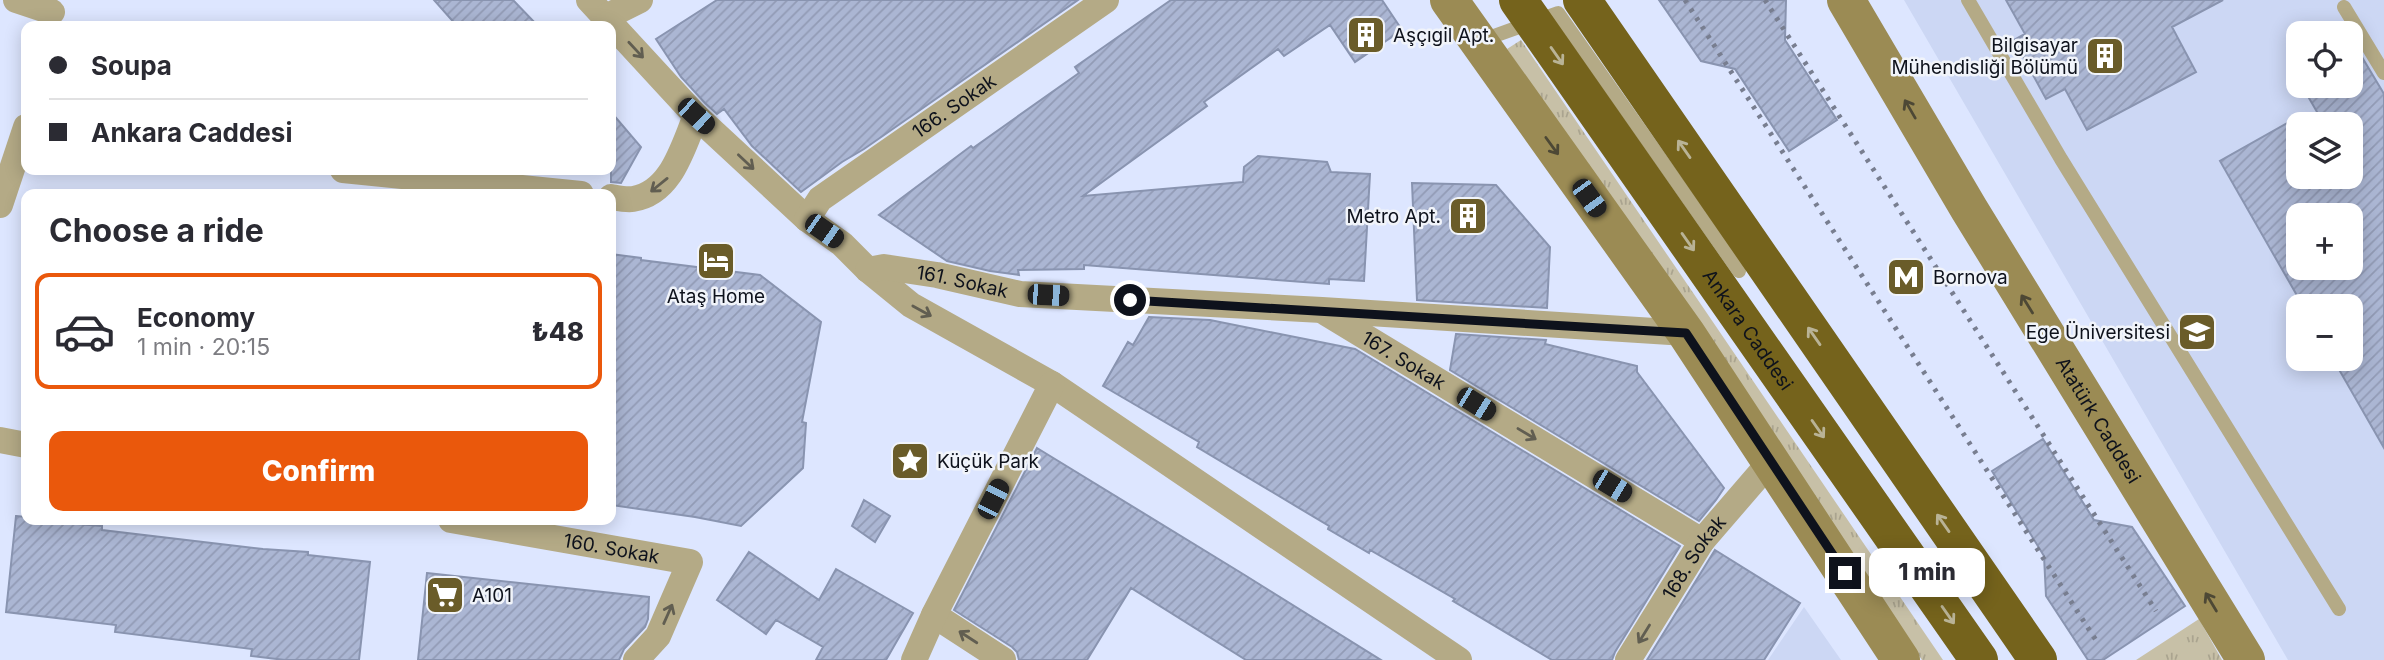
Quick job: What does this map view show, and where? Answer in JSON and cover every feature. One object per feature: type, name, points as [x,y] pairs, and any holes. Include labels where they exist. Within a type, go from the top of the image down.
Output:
[{"type":"highway","name":"Ankara Caddesi","points":[[1518,0],[1979,660]]},
{"type":"highway","points":[[1581,0],[2038,660]]},
{"type":"main road","name":"Atatürk Caddesi","points":[[1846,0],[1969,209],[2246,660]]},
{"type":"main road","points":[[1458,3],[1478,42],[1686,333],[1901,660]]},
{"type":"street","points":[[16,0],[52,13]]},
{"type":"street","points":[[598,9],[640,0]]},
{"type":"street","name":"166. Sokak","points":[[807,219],[820,199],[1107,0]]},
{"type":"street","points":[[616,29],[696,116],[807,219],[842,244],[868,270],[911,305],[1052,384],[1459,660]]},
{"type":"street","points":[[622,198],[656,190],[668,178],[696,116]]},
{"type":"street","points":[[0,205],[21,145]]},
{"type":"street","points":[[393,175],[531,189]]},
{"type":"street","name":"161. Sokak","points":[[868,270],[884,267],[924,273],[1020,294],[1686,333]]},
{"type":"street","name":"167. Sokak","points":[[1322,310],[1702,541]]},
{"type":"street","points":[[914,660],[934,615],[1052,384]]},
{"type":"street","points":[[0,440],[21,444]]},
{"type":"street","name":"168. Sokak","points":[[1628,660],[1702,541],[1771,461]]},
{"type":"street","name":"160. Sokak","points":[[480,525],[691,562],[658,636],[636,660]]},
{"type":"street","points":[[934,615],[1003,660]]},
{"type":"lane","points":[[1968,0],[2061,159],[2339,609]]},
{"type":"lane","points":[[2344,6],[2384,73]]},
{"type":"lane","points":[[1478,42],[1558,13],[1739,271]]},
{"type":"shaded area","name":"Ege Üniversitesi","points":[[1904,0],[2384,0],[2384,660],[2288,660]]},
{"type":"shaded area","points":[[1804,607],[1841,660],[1768,660]]},
{"type":"green space","points":[[1521,40],[1943,660],[1922,660],[1507,49]]},
{"type":"green space","points":[[2199,619],[2222,660],[2136,660]]},
{"type":"building","points":[[434,0],[513,0],[533,21],[453,21]]},
{"type":"building","points":[[717,0],[1078,0],[801,192],[752,146],[724,109],[717,114],[705,103],[681,77],[656,39]]},
{"type":"building","points":[[1171,0],[1382,0],[1402,30],[1355,62],[1330,25],[1284,56],[1278,49],[1204,102],[1207,106],[1083,196],[1243,182],[1244,167],[1258,156],[1327,162],[1331,172],[1370,174],[1364,281],[1329,279],[1329,284],[1084,265],[1084,269],[1018,270],[1019,275],[947,261],[879,215],[971,146],[973,148],[1079,73],[1075,67]]},
{"type":"building","points":[[1659,0],[1786,0],[1785,40],[1837,120],[1789,151],[1735,69],[1701,61]]},
{"type":"building","name":"Bilgisayar Mühendisliği Bölümü","points":[[2006,0],[2223,0],[2172,27],[2196,72],[2087,130],[2065,89],[2046,99],[2014,40],[2025,34]]},
{"type":"building","points":[[2363,59],[2384,94],[2384,448],[2340,371],[2363,371],[2363,294],[2296,294],[2288,280],[2363,280],[2363,203],[2286,203],[2286,276],[2220,161],[2286,124],[2286,189],[2363,189],[2363,112],[2317,112],[2309,98],[2363,98]]},
{"type":"building","points":[[616,118],[641,147],[621,183],[611,182],[611,175],[616,175]]},
{"type":"building","name":"Metro Apt.","points":[[1412,183],[1496,185],[1550,247],[1547,308],[1417,300]]},
{"type":"building","points":[[616,255],[760,275],[821,322],[802,422],[806,423],[803,468],[741,526],[616,506]]},
{"type":"building","points":[[1149,317],[1210,320],[1355,349],[1680,546],[1612,660],[1552,660],[1453,601],[1455,599],[1328,529],[1329,526],[1197,447],[1199,442],[1103,386],[1128,342],[1133,345]]},
{"type":"building","points":[[1456,334],[1546,340],[1545,344],[1637,366],[1637,372],[1724,488],[1699,521],[1450,370]]},
{"type":"building","points":[[2043,439],[2094,520],[2132,527],[2185,606],[2103,660],[2088,660],[2046,596],[2044,556],[1992,471]]},
{"type":"building","points":[[1037,448],[1381,660],[1246,660],[1131,588],[1087,660],[1019,660],[1012,647],[954,610]]},
{"type":"building","points":[[864,500],[890,516],[875,542],[852,526]]},
{"type":"building","points":[[16,516],[21,516],[21,525],[102,526],[102,530],[308,552],[308,555],[370,562],[359,660],[285,660],[251,656],[252,649],[115,632],[116,625],[6,612]]},
{"type":"building","points":[[1715,550],[1800,603],[1764,660],[1647,660]]},
{"type":"building","points":[[749,552],[819,600],[836,569],[913,613],[886,660],[816,660],[823,647],[776,620],[766,634],[717,600]]},
{"type":"building","points":[[427,573],[649,597],[648,619],[645,627],[624,649],[619,660],[418,660]]},
{"type":"railway","points":[[1685,0],[2099,645]]},
{"type":"railway","points":[[1765,0],[2156,611]]},
{"type":"place","name":"Aşçıgil Apt.","points":[[1366,35]]},
{"type":"place","name":"Bilgisayar Mühendisliği Bölümü","points":[[2105,56]]},
{"type":"place","name":"Metro Apt.","points":[[1468,216]]},
{"type":"place","name":"Ataş Home","points":[[716,261]]},
{"type":"place","name":"Bornova","points":[[1906,277]]},
{"type":"place","name":"Ege Üniversitesi","points":[[2197,332]]},
{"type":"place","name":"Küçük Park","points":[[910,461]]},
{"type":"place","name":"A101","points":[[445,595]]},
{"type":"route","points":[[1130,300],[1686,333],[1845,573]]}]
